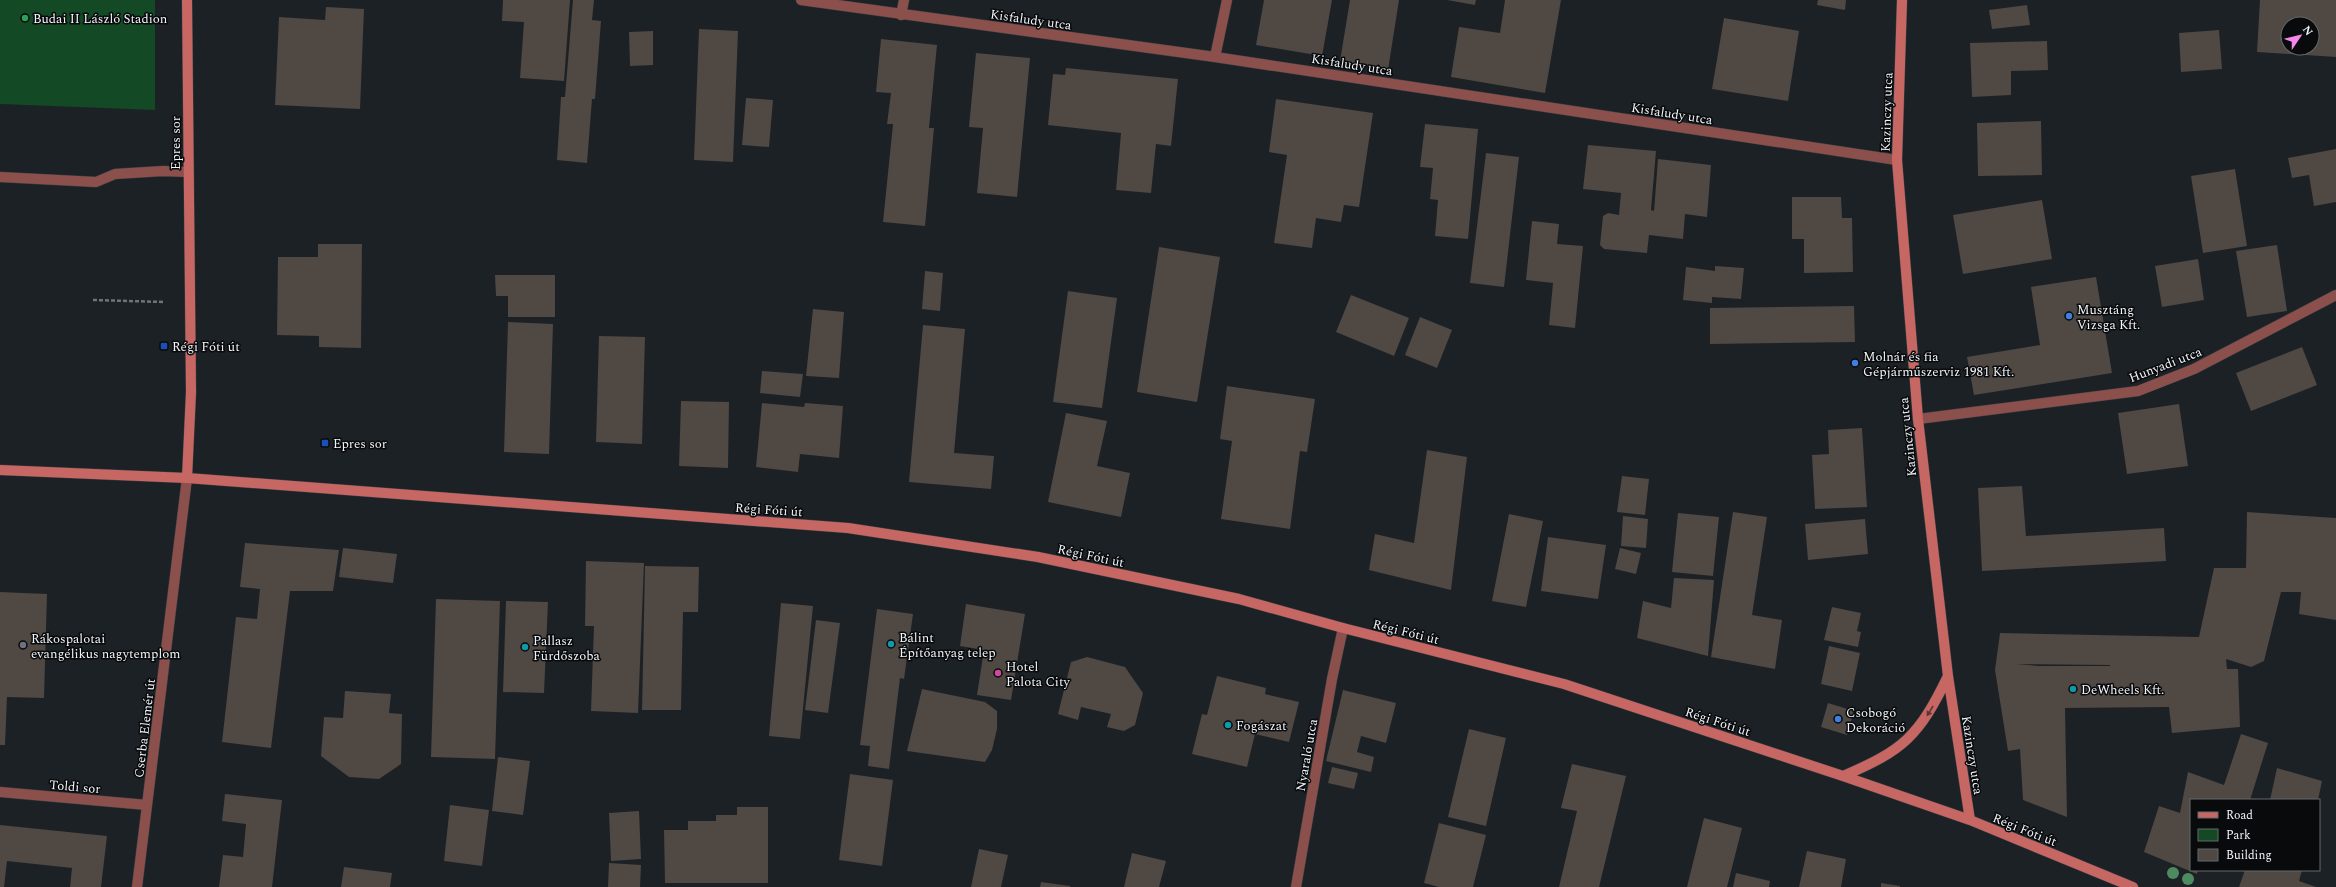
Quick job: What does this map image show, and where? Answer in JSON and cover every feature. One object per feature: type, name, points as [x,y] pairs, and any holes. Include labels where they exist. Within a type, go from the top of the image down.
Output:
[{"type":"main road","name":"Epres sor","points":[[187,0],[191,392],[187,478]]},
{"type":"main road","name":"Kazinczy utca","points":[[1902,0],[1897,160],[1918,419],[1948,676],[1970,820]]},
{"type":"main road","name":"Régi Fóti út","points":[[0,470],[187,478],[848,528],[1038,557],[1239,599],[1344,628],[1564,684],[1843,776],[1970,820],[2132,887]]},
{"type":"main road","points":[[1843,776],[1889,754],[1915,733],[1931,710],[1948,676]]},
{"type":"street","name":"Kisfaludy utca","points":[[801,0],[901,15],[1215,57],[1897,160]]},
{"type":"street","points":[[901,15],[904,0]]},
{"type":"street","points":[[1215,57],[1227,0]]},
{"type":"street","points":[[0,177],[96,182],[115,174],[163,171],[188,172]]},
{"type":"street","name":"Hunyadi utca","points":[[1918,419],[2138,391],[2194,369],[2336,295]]},
{"type":"street","name":"Cserba Elemér út","points":[[137,887],[187,478]]},
{"type":"street","name":"Nyaraló utca","points":[[1296,887],[1332,679],[1344,628]]},
{"type":"street","name":"Toldi sor","points":[[0,792],[147,805]]},
{"type":"path","points":[[93,300],[164,302]]},
{"type":"green space","points":[[0,0],[155,0],[155,110],[0,104]]},
{"type":"building","points":[[503,0],[570,0],[564,81],[520,78],[524,22],[502,21]]},
{"type":"building","points":[[573,0],[594,0],[592,20],[601,21],[595,99],[592,99],[587,163],[557,160],[561,97],[565,97]]},
{"type":"building","points":[[1264,0],[1332,0],[1322,56],[1256,45]]},
{"type":"building","points":[[1350,0],[1399,0],[1388,70],[1340,61]]},
{"type":"building","points":[[1447,0],[1476,0],[1475,5]]},
{"type":"building","points":[[1505,0],[1561,0],[1545,93],[1451,77],[1459,27],[1500,33]]},
{"type":"building","points":[[1818,0],[1846,0],[1845,10],[1817,5]]},
{"type":"building","points":[[2260,0],[2336,0],[2336,57],[2320,56],[2320,16],[2280,16],[2280,53],[2257,52]]},
{"type":"building","points":[[2027,5],[2030,25],[1992,29],[1989,10]]},
{"type":"building","points":[[326,7],[364,9],[360,109],[275,105],[279,17],[325,20]]},
{"type":"building","points":[[1724,18],[1799,31],[1788,101],[1712,89]]},
{"type":"building","points":[[699,29],[738,31],[733,162],[694,160]]},
{"type":"building","points":[[2219,30],[2222,69],[2181,72],[2179,33]]},
{"type":"building","points":[[653,31],[653,65],[630,66],[629,32]]},
{"type":"building","points":[[881,39],[937,45],[929,128],[934,128],[925,226],[883,222],[893,124],[887,124],[891,93],[876,92]]},
{"type":"building","points":[[2047,41],[2048,70],[2011,71],[2011,95],[1972,97],[1970,43]]},
{"type":"building","points":[[976,53],[1030,58],[1017,197],[977,193],[983,128],[969,127]]},
{"type":"building","points":[[1066,68],[1178,79],[1171,146],[1156,144],[1151,193],[1116,190],[1121,133],[1048,125],[1053,74],[1065,75]]},
{"type":"building","points":[[746,98],[773,100],[769,147],[742,145]]},
{"type":"building","points":[[1276,99],[1373,113],[1359,207],[1344,205],[1341,222],[1316,218],[1312,248],[1274,243],[1287,155],[1269,152]]},
{"type":"building","points":[[2041,121],[2042,175],[1978,176],[1977,123]]},
{"type":"building","points":[[1425,124],[1478,129],[1468,239],[1435,236],[1438,200],[1430,199],[1433,168],[1420,167]]},
{"type":"building","points":[[1588,145],[1656,151],[1651,210],[1654,211],[1658,159],[1711,165],[1707,217],[1685,214],[1683,239],[1649,235],[1647,253],[1604,249],[1600,245],[1603,216],[1608,213],[1619,215],[1621,193],[1583,189]]},
{"type":"building","points":[[2336,149],[2336,202],[2314,206],[2309,175],[2292,178],[2288,158]]},
{"type":"building","points":[[1486,153],[1519,157],[1504,287],[1470,283]]},
{"type":"building","points":[[2235,169],[2247,246],[2203,253],[2191,176]]},
{"type":"building","points":[[1792,197],[1841,197],[1842,218],[1852,218],[1853,272],[1804,273],[1804,239],[1792,239]]},
{"type":"building","points":[[2042,200],[2052,259],[1963,274],[1953,215]]},
{"type":"building","points":[[1532,221],[1559,224],[1557,244],[1583,246],[1575,328],[1549,325],[1553,283],[1526,280]]},
{"type":"building","points":[[318,244],[362,244],[361,348],[319,347],[319,336],[277,335],[278,257],[318,257]]},
{"type":"building","points":[[2277,245],[2287,311],[2247,317],[2236,251]]},
{"type":"building","points":[[1159,247],[1220,257],[1197,402],[1137,392]]},
{"type":"building","points":[[2198,259],[2204,300],[2162,307],[2155,266]]},
{"type":"building","points":[[1715,266],[1744,268],[1741,299],[1712,297],[1712,303],[1683,300],[1686,267],[1715,271]]},
{"type":"building","points":[[925,271],[943,273],[940,311],[922,309]]},
{"type":"building","points":[[495,275],[555,275],[555,317],[508,317],[508,296],[496,296]]},
{"type":"building","name":"Musztáng Vizsga Kft.","points":[[2096,277],[2112,373],[1974,395],[1967,357],[2040,345],[2031,287]]},
{"type":"building","points":[[1068,291],[1117,298],[1102,408],[1053,402]]},
{"type":"building","points":[[1351,295],[1409,318],[1394,356],[1336,332]]},
{"type":"building","points":[[1854,306],[1855,342],[1710,344],[1710,308]]},
{"type":"building","points":[[813,309],[844,312],[839,378],[806,376]]},
{"type":"building","points":[[1420,317],[1452,330],[1437,368],[1405,355]]},
{"type":"building","points":[[508,322],[553,324],[549,454],[504,452]]},
{"type":"building","points":[[923,325],[965,329],[954,453],[994,456],[991,489],[909,482]]},
{"type":"building","points":[[599,336],[645,337],[642,444],[596,442]]},
{"type":"building","points":[[2302,347],[2317,385],[2251,411],[2236,373]]},
{"type":"building","points":[[762,371],[803,374],[800,397],[760,393]]},
{"type":"building","points":[[1227,386],[1315,399],[1307,452],[1300,451],[1290,529],[1221,519],[1232,441],[1220,439]]},
{"type":"building","points":[[681,401],[729,402],[728,468],[679,466]]},
{"type":"building","points":[[762,403],[804,407],[805,403],[843,406],[839,458],[800,454],[798,472],[756,467]]},
{"type":"building","points":[[2179,404],[2188,466],[2127,474],[2118,413]]},
{"type":"building","points":[[1066,413],[1107,421],[1097,466],[1130,473],[1121,517],[1048,502]]},
{"type":"building","points":[[1862,428],[1867,507],[1815,509],[1812,455],[1829,454],[1828,430]]},
{"type":"building","points":[[1427,450],[1467,457],[1451,590],[1369,570],[1375,534],[1414,543]]},
{"type":"building","points":[[1622,476],[1649,479],[1645,515],[1617,512]]},
{"type":"building","points":[[2022,486],[2026,536],[2164,528],[2166,561],[1982,571],[1978,488]]},
{"type":"building","points":[[1733,512],[1767,517],[1752,615],[1782,620],[1775,669],[1711,657]]},
{"type":"building","points":[[2247,512],[2336,518],[2336,620],[2299,614],[2301,592],[2281,592],[2264,661],[2251,667],[2226,659],[2227,669],[2238,669],[2240,727],[2172,733],[2169,707],[2065,708],[2067,817],[2023,800],[2020,749],[2008,751],[1995,670],[2000,633],[2199,637],[2214,568],[2246,568]],"holes":[[[2016,664],[2110,665],[2039,666]]]},
{"type":"building","points":[[1678,513],[1719,517],[1713,576],[1672,572]]},
{"type":"building","points":[[1509,514],[1543,521],[1526,607],[1492,601]]},
{"type":"building","points":[[1623,516],[1648,519],[1646,548],[1621,546]]},
{"type":"building","points":[[1865,519],[1868,554],[1808,560],[1805,524]]},
{"type":"building","points":[[1548,537],[1606,545],[1598,599],[1541,591]]},
{"type":"building","points":[[245,543],[339,550],[333,591],[290,591],[271,748],[222,742],[236,617],[257,619],[260,589],[240,587]]},
{"type":"building","points":[[343,548],[397,554],[393,583],[339,577]]},
{"type":"building","points":[[1620,548],[1641,553],[1636,574],[1615,569]]},
{"type":"building","points":[[586,561],[644,563],[638,713],[591,711],[594,626],[585,626]]},
{"type":"building","points":[[645,566],[699,567],[698,612],[683,612],[681,710],[642,710]]},
{"type":"building","points":[[1674,578],[1714,580],[1708,656],[1637,638],[1643,601],[1671,608]]},
{"type":"building","name":"Rákospalotai evangélikus nagytemplom","points":[[0,592],[47,594],[44,698],[7,697],[5,745],[0,745]]},
{"type":"building","points":[[436,599],[500,601],[495,759],[431,757]]},
{"type":"building","name":"Pallasz Fürdőszoba","points":[[506,601],[548,602],[544,693],[503,692]]},
{"type":"building","points":[[781,603],[813,606],[800,739],[769,736]]},
{"type":"building","name":"Hotel Palota City","points":[[966,604],[1025,614],[1011,700],[977,695],[984,650],[960,646]]},
{"type":"building","points":[[1832,607],[1861,613],[1857,631],[1861,632],[1858,647],[1824,640]]},
{"type":"building","points":[[877,609],[913,614],[904,679],[900,678],[889,769],[868,766],[870,746],[860,745]]},
{"type":"building","points":[[816,620],[840,623],[828,713],[805,710]]},
{"type":"building","points":[[1829,646],[1860,653],[1852,691],[1821,684]]},
{"type":"building","points":[[1087,657],[1125,667],[1143,693],[1135,725],[1124,731],[1107,727],[1111,714],[1081,707],[1078,720],[1058,714],[1071,662]]},
{"type":"building","name":"Fogászat","points":[[1217,676],[1266,688],[1265,694],[1299,702],[1289,742],[1255,734],[1247,767],[1192,754],[1202,714],[1207,715]]},
{"type":"building","points":[[922,689],[985,702],[997,711],[997,729],[992,750],[985,762],[907,751]]},
{"type":"building","points":[[1343,690],[1396,703],[1386,743],[1361,736],[1357,752],[1374,757],[1371,772],[1326,761]]},
{"type":"building","points":[[345,691],[391,694],[389,713],[402,714],[401,764],[379,779],[349,777],[321,756],[324,717],[343,718]]},
{"type":"building","name":"Csobogó Dekoráció","points":[[1828,703],[1854,711],[1847,735],[1821,727]]},
{"type":"building","points":[[1469,729],[1506,738],[1486,826],[1448,817]]},
{"type":"building","points":[[2241,734],[2268,743],[2250,799],[2190,799],[2190,871],[2198,871],[2197,874],[2144,852],[2159,806],[2180,813],[2188,772],[2224,785]]},
{"type":"building","points":[[498,757],[530,761],[523,815],[492,811]]},
{"type":"building","points":[[1572,764],[1626,776],[1599,887],[1559,887],[1577,811],[1561,808]]},
{"type":"building","points":[[1332,767],[1358,773],[1354,789],[1328,783]]},
{"type":"building","points":[[2277,768],[2322,781],[2318,799],[2270,799]]},
{"type":"building","points":[[850,774],[893,780],[882,866],[839,860]]},
{"type":"building","points":[[225,794],[282,800],[272,887],[219,887],[223,855],[243,857],[246,824],[222,821]]},
{"type":"building","points":[[450,805],[489,810],[482,866],[444,861]]},
{"type":"building","points":[[737,807],[768,807],[768,883],[665,883],[664,830],[688,830],[688,821],[716,821],[716,815],[737,815]]},
{"type":"building","points":[[639,811],[641,859],[611,861],[609,813]]},
{"type":"building","points":[[1704,818],[1742,828],[1727,887],[1687,887]]},
{"type":"building","points":[[1439,823],[1486,835],[1473,887],[1439,887],[1424,883]]},
{"type":"building","points":[[0,825],[107,836],[101,887],[70,887],[72,868],[7,861],[4,887],[0,887]]},
{"type":"building","points":[[979,849],[1008,855],[1001,887],[971,887]]},
{"type":"building","points":[[1807,851],[1846,859],[1841,887],[1799,887]]},
{"type":"building","points":[[1132,853],[1166,861],[1159,887],[1124,887]]},
{"type":"building","points":[[609,863],[641,865],[640,887],[608,887]]},
{"type":"building","points":[[344,867],[392,873],[390,887],[341,887]]},
{"type":"building","points":[[2245,871],[2302,871],[2299,881],[2316,887],[2239,887]]},
{"type":"building","points":[[1736,873],[1770,881],[1769,887],[1733,887]]},
{"type":"building","points":[[1041,882],[1070,886],[1070,887],[1040,887]]},
{"type":"building","points":[[1881,883],[1900,886],[1900,887],[1881,887]]},
{"type":"place","name":"Budai II László Stadion","points":[[25,18]]},
{"type":"place","name":"Musztáng Vizsga Kft.","points":[[2069,316]]},
{"type":"place","name":"Régi Fóti út","points":[[164,346]]},
{"type":"place","name":"Molnár és fia Gépjárműszerviz 1981 Kft.","points":[[1855,363]]},
{"type":"place","name":"Epres sor","points":[[325,443]]},
{"type":"place","name":"Bálint Építőanyag telep","points":[[891,644]]},
{"type":"place","name":"Rákospalotai evangélikus nagytemplom","points":[[23,645]]},
{"type":"place","name":"Pallasz Fürdőszoba","points":[[525,647]]},
{"type":"place","name":"Hotel Palota City","points":[[998,673]]},
{"type":"place","name":"DeWheels Kft.","points":[[2073,689]]},
{"type":"place","name":"Csobogó Dekoráció","points":[[1838,719]]},
{"type":"place","name":"Fogászat","points":[[1228,725]]}]
